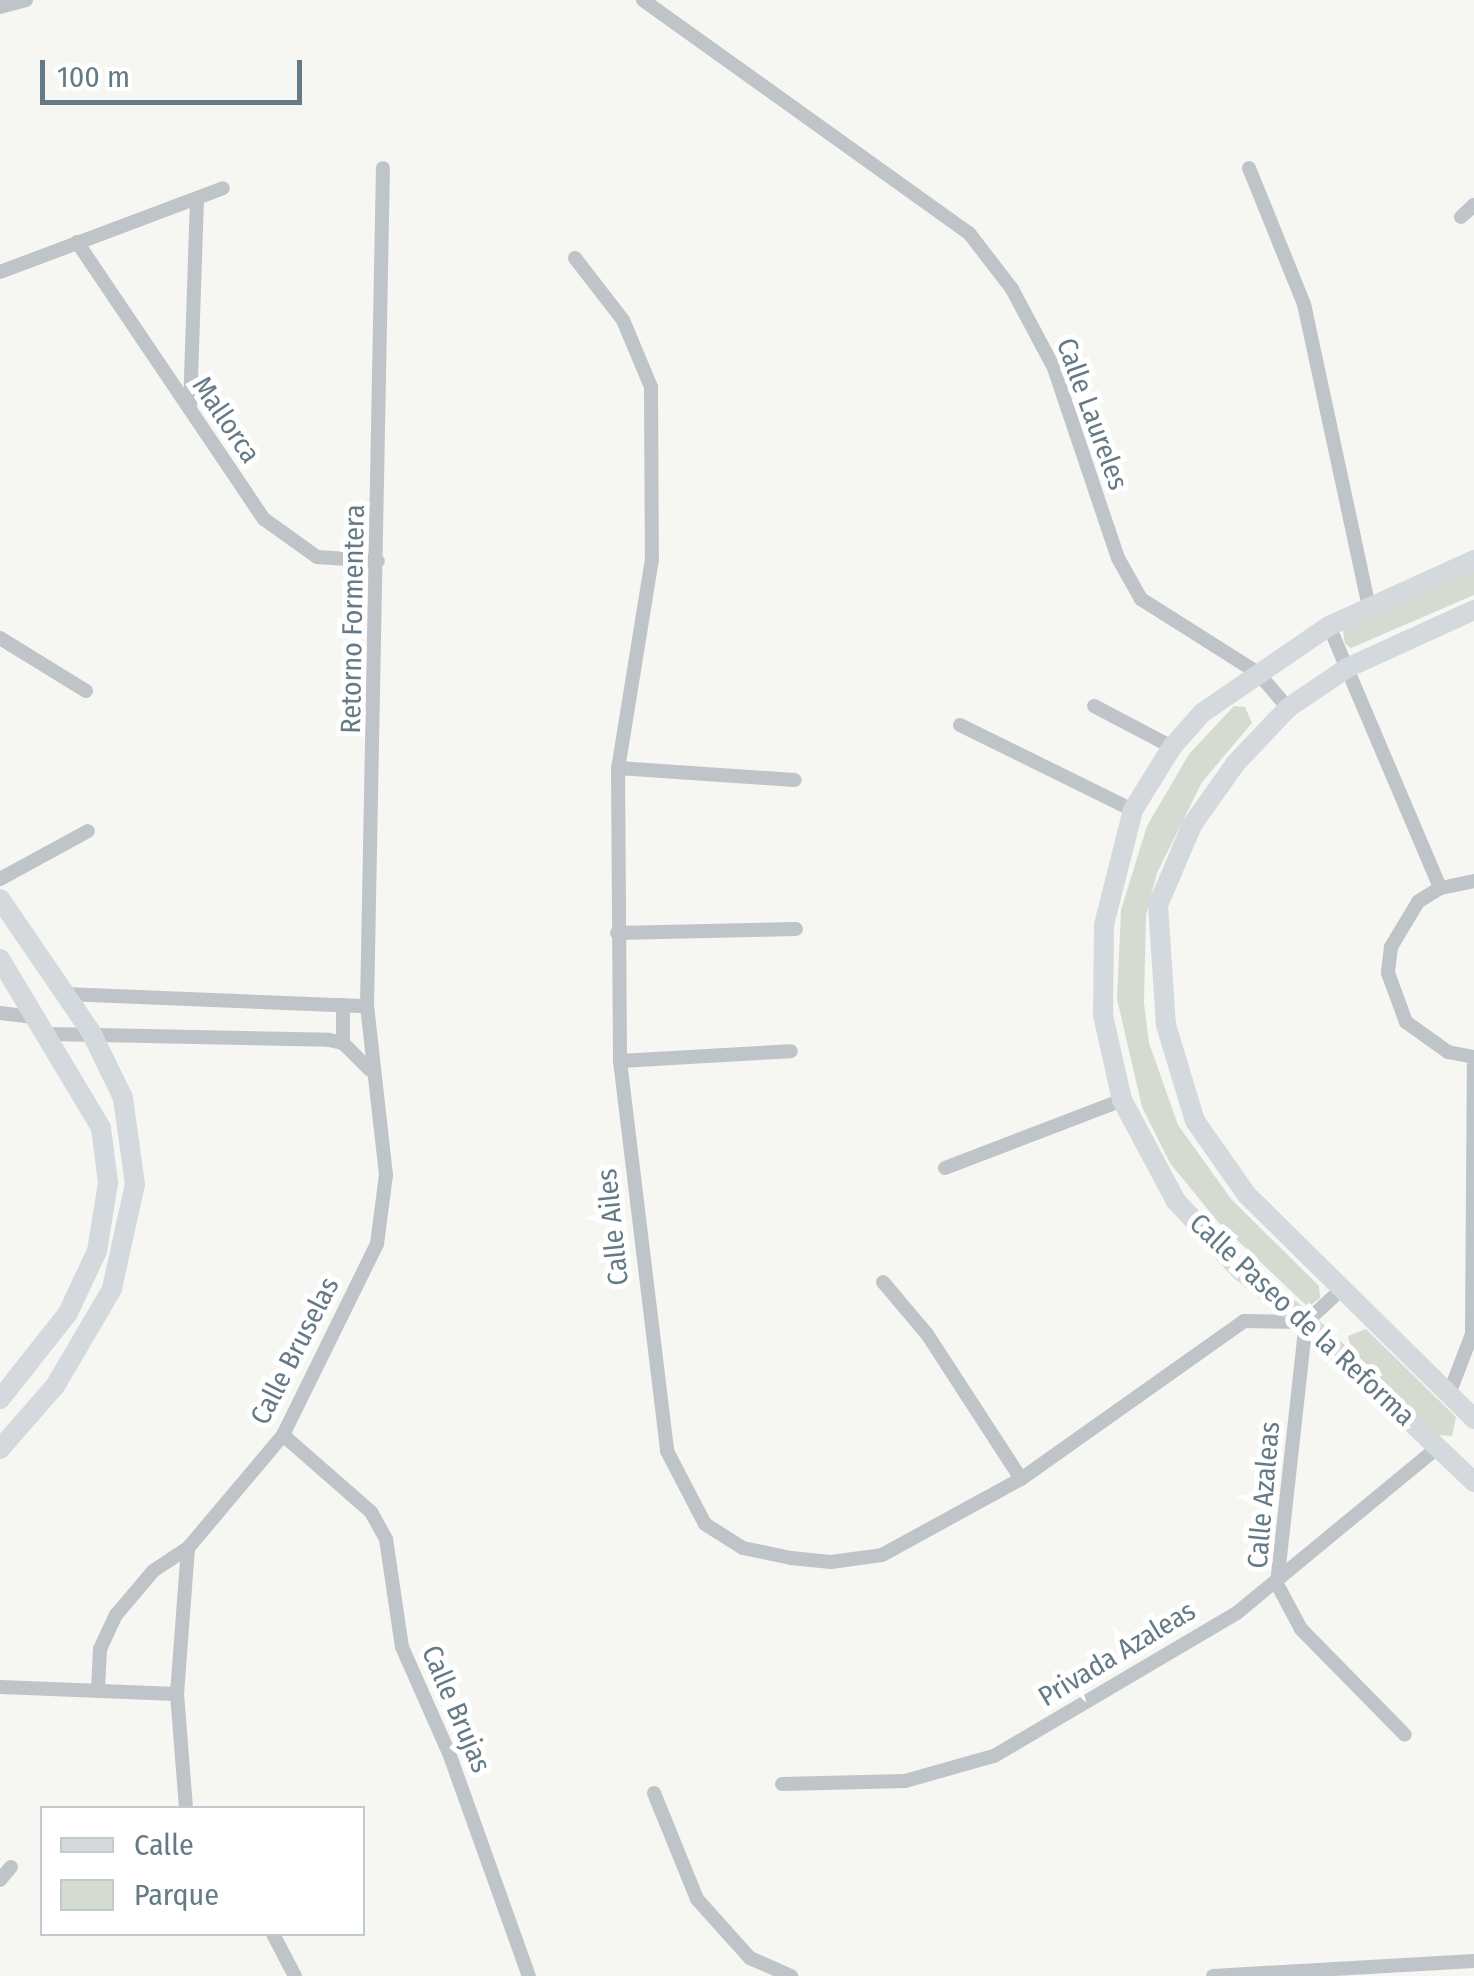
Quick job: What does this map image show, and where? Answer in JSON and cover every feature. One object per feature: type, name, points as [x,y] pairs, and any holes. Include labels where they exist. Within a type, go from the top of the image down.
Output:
[{"type":"main road","name":"Calle Paseo de la Reforma","points":[[1469,1469],[1438,1448],[1306,1322],[1241,1271],[1176,1201],[1122,1100],[1103,1015],[1104,925],[1132,810],[1172,747],[1202,713],[1329,626],[1368,604],[1474,560]]},
{"type":"main road","name":"Calle Paseo de la Reforma","points":[[1474,610],[1347,668],[1288,708],[1236,762],[1192,826],[1158,905],[1166,1025],[1195,1121],[1247,1195],[1474,1419]]},
{"type":"main road","points":[[0,899],[91,1032],[124,1098],[135,1184],[126,1240],[112,1289],[55,1386],[0,1449]]},
{"type":"main road","points":[[0,958],[44,1026],[101,1128],[108,1183],[97,1251],[68,1312],[0,1398]]},
{"type":"main road","points":[[15,982],[42,963]]},
{"type":"street","points":[[0,7],[26,0]]},
{"type":"street","name":"Calle Laureles","points":[[643,0],[968,233],[1012,289],[1054,368],[1118,558],[1140,598],[1258,673],[1288,708]]},
{"type":"street","name":"Retorno Formentera","points":[[370,1070],[382,168]]},
{"type":"street","points":[[1249,168],[1304,304],[1368,604]]},
{"type":"street","points":[[0,272],[223,188]]},
{"type":"street","points":[[190,411],[196,200]]},
{"type":"street","points":[[1461,217],[1474,206]]},
{"type":"street","name":"Mallorca","points":[[77,242],[264,519],[292,544],[317,557],[378,562]]},
{"type":"street","name":"Calle Ailes","points":[[575,258],[622,320],[651,387],[652,558],[618,768],[620,1061],[667,1451],[705,1524],[743,1548],[791,1558],[831,1562],[882,1556],[1021,1478],[1244,1321],[1306,1322]]},
{"type":"street","points":[[1329,626],[1440,888]]},
{"type":"street","points":[[0,638],[86,691]]},
{"type":"street","points":[[1094,706],[1172,747]]},
{"type":"street","points":[[960,724],[1132,810]]},
{"type":"street","points":[[618,768],[794,780]]},
{"type":"street","points":[[0,880],[88,831]]},
{"type":"street","points":[[1474,881],[1440,888],[1401,923],[1391,947],[1391,986],[1406,1022],[1425,1040],[1474,1057]]},
{"type":"street","points":[[618,933],[796,929]]},
{"type":"street","points":[[64,994],[368,1006]]},
{"type":"street","points":[[343,1043],[344,1005]]},
{"type":"street","points":[[0,1012],[44,1026],[91,1032],[343,1043],[370,1070]]},
{"type":"street","points":[[620,1061],[791,1050]]},
{"type":"street","points":[[1449,1394],[1472,1334],[1474,1065]]},
{"type":"street","name":"Calle Bruselas","points":[[98,1690],[100,1649],[116,1615],[153,1571],[188,1548],[283,1436],[378,1244],[386,1175],[370,1070]]},
{"type":"street","points":[[945,1168],[1122,1100]]},
{"type":"street","points":[[883,1282],[927,1334],[1021,1478]]},
{"type":"street","points":[[1306,1322],[1343,1288]]},
{"type":"street","name":"Calle Azaleas","points":[[1277,1584],[1306,1322]]},
{"type":"street","name":"Calle Brujas","points":[[283,1436],[371,1512],[386,1539],[402,1647],[449,1753],[529,1976]]},
{"type":"street","name":"Calle Azaleas","points":[[1277,1584],[1438,1448]]},
{"type":"street","points":[[186,1806],[177,1694],[188,1548]]},
{"type":"street","points":[[1277,1584],[1301,1629],[1406,1735]]},
{"type":"street","name":"Privada Azaleas","points":[[782,1784],[906,1780],[994,1756],[1277,1584]]},
{"type":"street","points":[[0,1687],[177,1694]]},
{"type":"street","points":[[654,1793],[697,1900],[750,1958],[790,1976]]},
{"type":"street","points":[[0,1880],[11,1867]]},
{"type":"street","points":[[274,1936],[295,1976]]},
{"type":"street","points":[[1213,1976],[1474,1961]]},
{"type":"green space","points":[[1474,566],[1474,595],[1351,648],[1345,644],[1342,623]]},
{"type":"green space","points":[[1234,706],[1245,707],[1252,723],[1202,782],[1157,873],[1146,915],[1144,1003],[1149,1043],[1178,1125],[1231,1199],[1319,1286],[1320,1298],[1308,1307],[1218,1222],[1170,1163],[1142,1107],[1117,999],[1121,910],[1147,826],[1189,754]]},
{"type":"green space","points":[[1366,1329],[1456,1417],[1452,1436],[1438,1435],[1351,1349],[1348,1336]]}]
